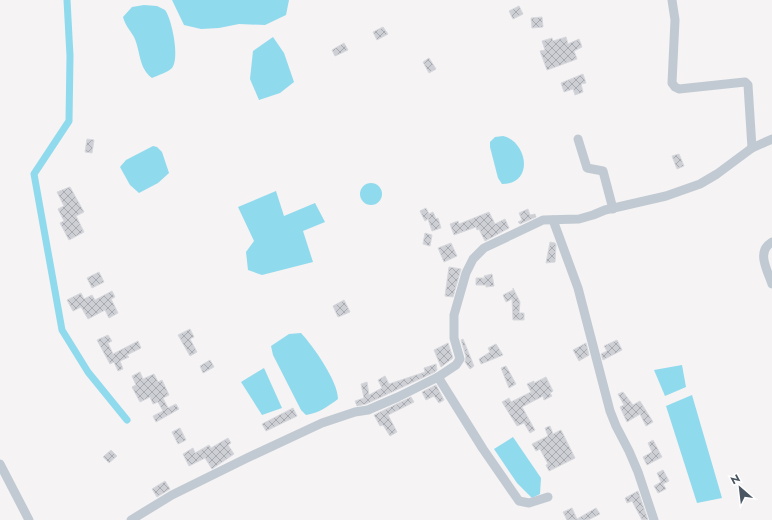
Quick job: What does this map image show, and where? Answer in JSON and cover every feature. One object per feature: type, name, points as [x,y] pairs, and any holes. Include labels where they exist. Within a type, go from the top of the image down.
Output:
[{"type":"street","points":[[672,0],[675,20],[672,83],[679,89],[745,82],[748,85],[752,148]]},
{"type":"street","points":[[578,139],[587,168],[603,171],[613,209]]},
{"type":"street","points":[[131,520],[172,495],[246,458],[322,423],[379,405],[438,377],[456,365],[460,359],[454,338],[454,315],[466,273],[473,259],[484,248],[543,220],[579,219],[605,210],[666,196],[700,184],[717,174],[752,148],[772,139]]},
{"type":"street","points":[[553,220],[578,288],[613,418],[629,451],[654,520]]},
{"type":"street","points":[[772,242],[765,246],[762,254],[772,284]]},
{"type":"street","points":[[438,377],[483,449],[519,501],[529,503],[548,497]]},
{"type":"street","points":[[0,464],[29,520]]},
{"type":"water","points":[[172,0],[289,0],[286,15],[265,25],[239,24],[219,28],[201,29],[184,25]]},
{"type":"water","points":[[144,5],[157,6],[165,10],[170,22],[175,48],[174,63],[172,68],[165,73],[152,78],[144,69],[134,37],[126,25],[123,17],[132,7]]},
{"type":"water","points":[[273,37],[284,53],[294,82],[280,93],[259,100],[250,79],[253,51]]},
{"type":"water","points":[[503,136],[511,139],[518,146],[522,153],[524,162],[523,170],[519,177],[513,182],[502,184],[498,178],[490,142],[495,137]]},
{"type":"water","points":[[153,146],[157,147],[162,152],[169,173],[158,183],[139,193],[130,185],[120,167],[126,160]]},
{"type":"water","points":[[371,183],[375,184],[381,190],[381,198],[375,204],[371,205],[367,204],[361,198],[360,194],[361,190],[367,184]]},
{"type":"water","points":[[276,191],[284,216],[315,203],[325,222],[303,231],[313,262],[262,275],[248,270],[246,252],[254,241],[238,207]]},
{"type":"water","points":[[301,333],[324,364],[334,383],[338,399],[319,411],[306,415],[301,410],[273,355],[271,346],[289,334]]},
{"type":"water","points":[[682,365],[686,387],[665,396],[654,370]]},
{"type":"water","points":[[264,368],[282,408],[262,415],[241,382]]},
{"type":"water","points":[[692,395],[722,498],[697,503],[666,406]]},
{"type":"water","points":[[513,437],[541,478],[540,494],[532,498],[517,483],[494,449]]},
{"type":"building","points":[[519,6],[523,14],[513,19],[509,11]]},
{"type":"building","points":[[542,17],[543,27],[532,28],[531,18]]},
{"type":"building","points":[[383,27],[388,34],[377,40],[373,32]]},
{"type":"building","points":[[566,37],[568,44],[579,39],[582,47],[574,51],[577,59],[547,70],[540,51],[545,50],[542,41],[552,38],[553,41]]},
{"type":"building","points":[[344,43],[348,50],[335,56],[332,50]]},
{"type":"building","points":[[429,58],[436,69],[429,73],[423,62]]},
{"type":"building","points":[[583,74],[586,83],[581,84],[583,92],[575,95],[573,89],[564,92],[561,83]]},
{"type":"building","points":[[87,139],[94,140],[92,153],[85,152]]},
{"type":"building","points":[[679,154],[684,166],[677,169],[672,156]]},
{"type":"building","points":[[70,187],[84,212],[76,216],[84,232],[69,240],[60,223],[64,221],[58,209],[64,206],[57,192]]},
{"type":"building","points":[[426,208],[429,214],[433,212],[436,219],[438,218],[441,228],[432,231],[428,219],[425,221],[420,211]]},
{"type":"building","points":[[528,209],[530,215],[535,214],[536,217],[520,224],[518,222],[522,220],[519,213]]},
{"type":"building","points":[[489,212],[495,224],[505,219],[509,228],[485,241],[479,229],[477,230],[476,227],[454,235],[450,224],[458,221],[459,224]]},
{"type":"building","points":[[425,233],[432,235],[430,246],[423,244]]},
{"type":"building","points":[[550,242],[555,243],[556,245],[555,262],[546,263]]},
{"type":"building","points":[[451,243],[457,256],[444,262],[438,248]]},
{"type":"building","points":[[449,267],[461,269],[453,297],[445,296]]},
{"type":"building","points":[[99,272],[104,282],[92,288],[87,278]]},
{"type":"building","points":[[492,274],[494,286],[486,287],[486,285],[476,285],[476,278],[485,278],[484,276]]},
{"type":"building","points":[[513,288],[520,302],[519,313],[524,313],[524,320],[513,320],[512,299],[506,302],[503,295],[513,290]]},
{"type":"building","points":[[112,291],[115,297],[111,299],[118,313],[109,318],[105,310],[88,319],[81,307],[73,311],[67,300],[81,293],[84,299],[92,295],[95,300]]},
{"type":"building","points":[[344,300],[350,312],[338,317],[333,306]]},
{"type":"building","points":[[190,329],[194,337],[190,339],[197,352],[190,356],[178,335]]},
{"type":"building","points":[[108,335],[112,341],[108,343],[113,354],[138,341],[141,348],[127,355],[129,357],[120,361],[123,369],[118,371],[114,362],[110,364],[97,340]]},
{"type":"building","points":[[463,339],[474,366],[470,369],[465,362],[466,357],[461,340]]},
{"type":"building","points":[[617,340],[622,350],[603,360],[601,354],[607,351],[604,346]]},
{"type":"building","points":[[448,343],[453,358],[441,367],[434,350]]},
{"type":"building","points":[[586,343],[589,355],[579,361],[573,350]]},
{"type":"building","points":[[496,344],[503,355],[481,364],[479,359],[490,352],[488,348]]},
{"type":"building","points":[[210,360],[214,367],[203,373],[200,366]]},
{"type":"building","points":[[436,364],[437,370],[435,372],[366,404],[357,406],[355,401],[364,398],[361,384],[367,382],[369,395],[382,388],[378,380],[385,376],[389,384],[425,372],[424,368]]},
{"type":"building","points":[[506,366],[516,384],[509,388],[501,368]]},
{"type":"building","points":[[140,372],[143,379],[154,374],[158,382],[162,380],[169,395],[163,398],[168,408],[176,404],[179,409],[156,422],[153,416],[163,411],[158,402],[153,404],[150,397],[140,402],[132,387],[136,385],[132,376]]},
{"type":"building","points":[[546,377],[553,391],[550,393],[552,396],[544,400],[543,396],[522,407],[535,430],[530,433],[524,423],[517,426],[502,402],[509,398],[511,402],[531,392],[527,384],[534,381],[534,383]]},
{"type":"building","points":[[436,385],[444,400],[439,403],[434,396],[426,400],[422,392]]},
{"type":"building","points":[[623,392],[633,405],[640,401],[653,422],[646,426],[640,414],[627,422],[620,407],[624,405],[618,394]]},
{"type":"building","points":[[411,397],[414,402],[388,415],[397,432],[390,436],[383,425],[380,426],[374,415]]},
{"type":"building","points":[[293,408],[297,416],[266,431],[262,424]]},
{"type":"building","points":[[550,426],[553,434],[561,430],[575,458],[549,471],[546,465],[548,464],[540,449],[536,451],[532,444],[548,436],[545,428]]},
{"type":"building","points":[[180,428],[186,440],[178,444],[172,432]]},
{"type":"building","points":[[228,438],[231,443],[228,445],[234,454],[212,469],[205,458],[189,466],[183,454],[193,448],[195,453],[209,445],[211,448]]},
{"type":"building","points":[[653,440],[662,457],[647,465],[643,457],[652,452],[648,443]]},
{"type":"building","points":[[111,450],[117,456],[109,463],[103,457]]},
{"type":"building","points":[[663,470],[669,481],[663,484],[666,489],[658,493],[654,486],[661,482],[657,473]]},
{"type":"building","points":[[165,481],[170,489],[157,497],[152,489]]},
{"type":"building","points":[[638,491],[648,520],[642,520],[632,501],[627,503],[625,498]]},
{"type":"building","points":[[572,508],[577,519],[596,508],[600,514],[588,520],[567,520],[563,512]]},
{"type":"waterway","points":[[67,0],[70,56],[69,121],[34,174],[62,330],[88,372],[127,420]]}]
